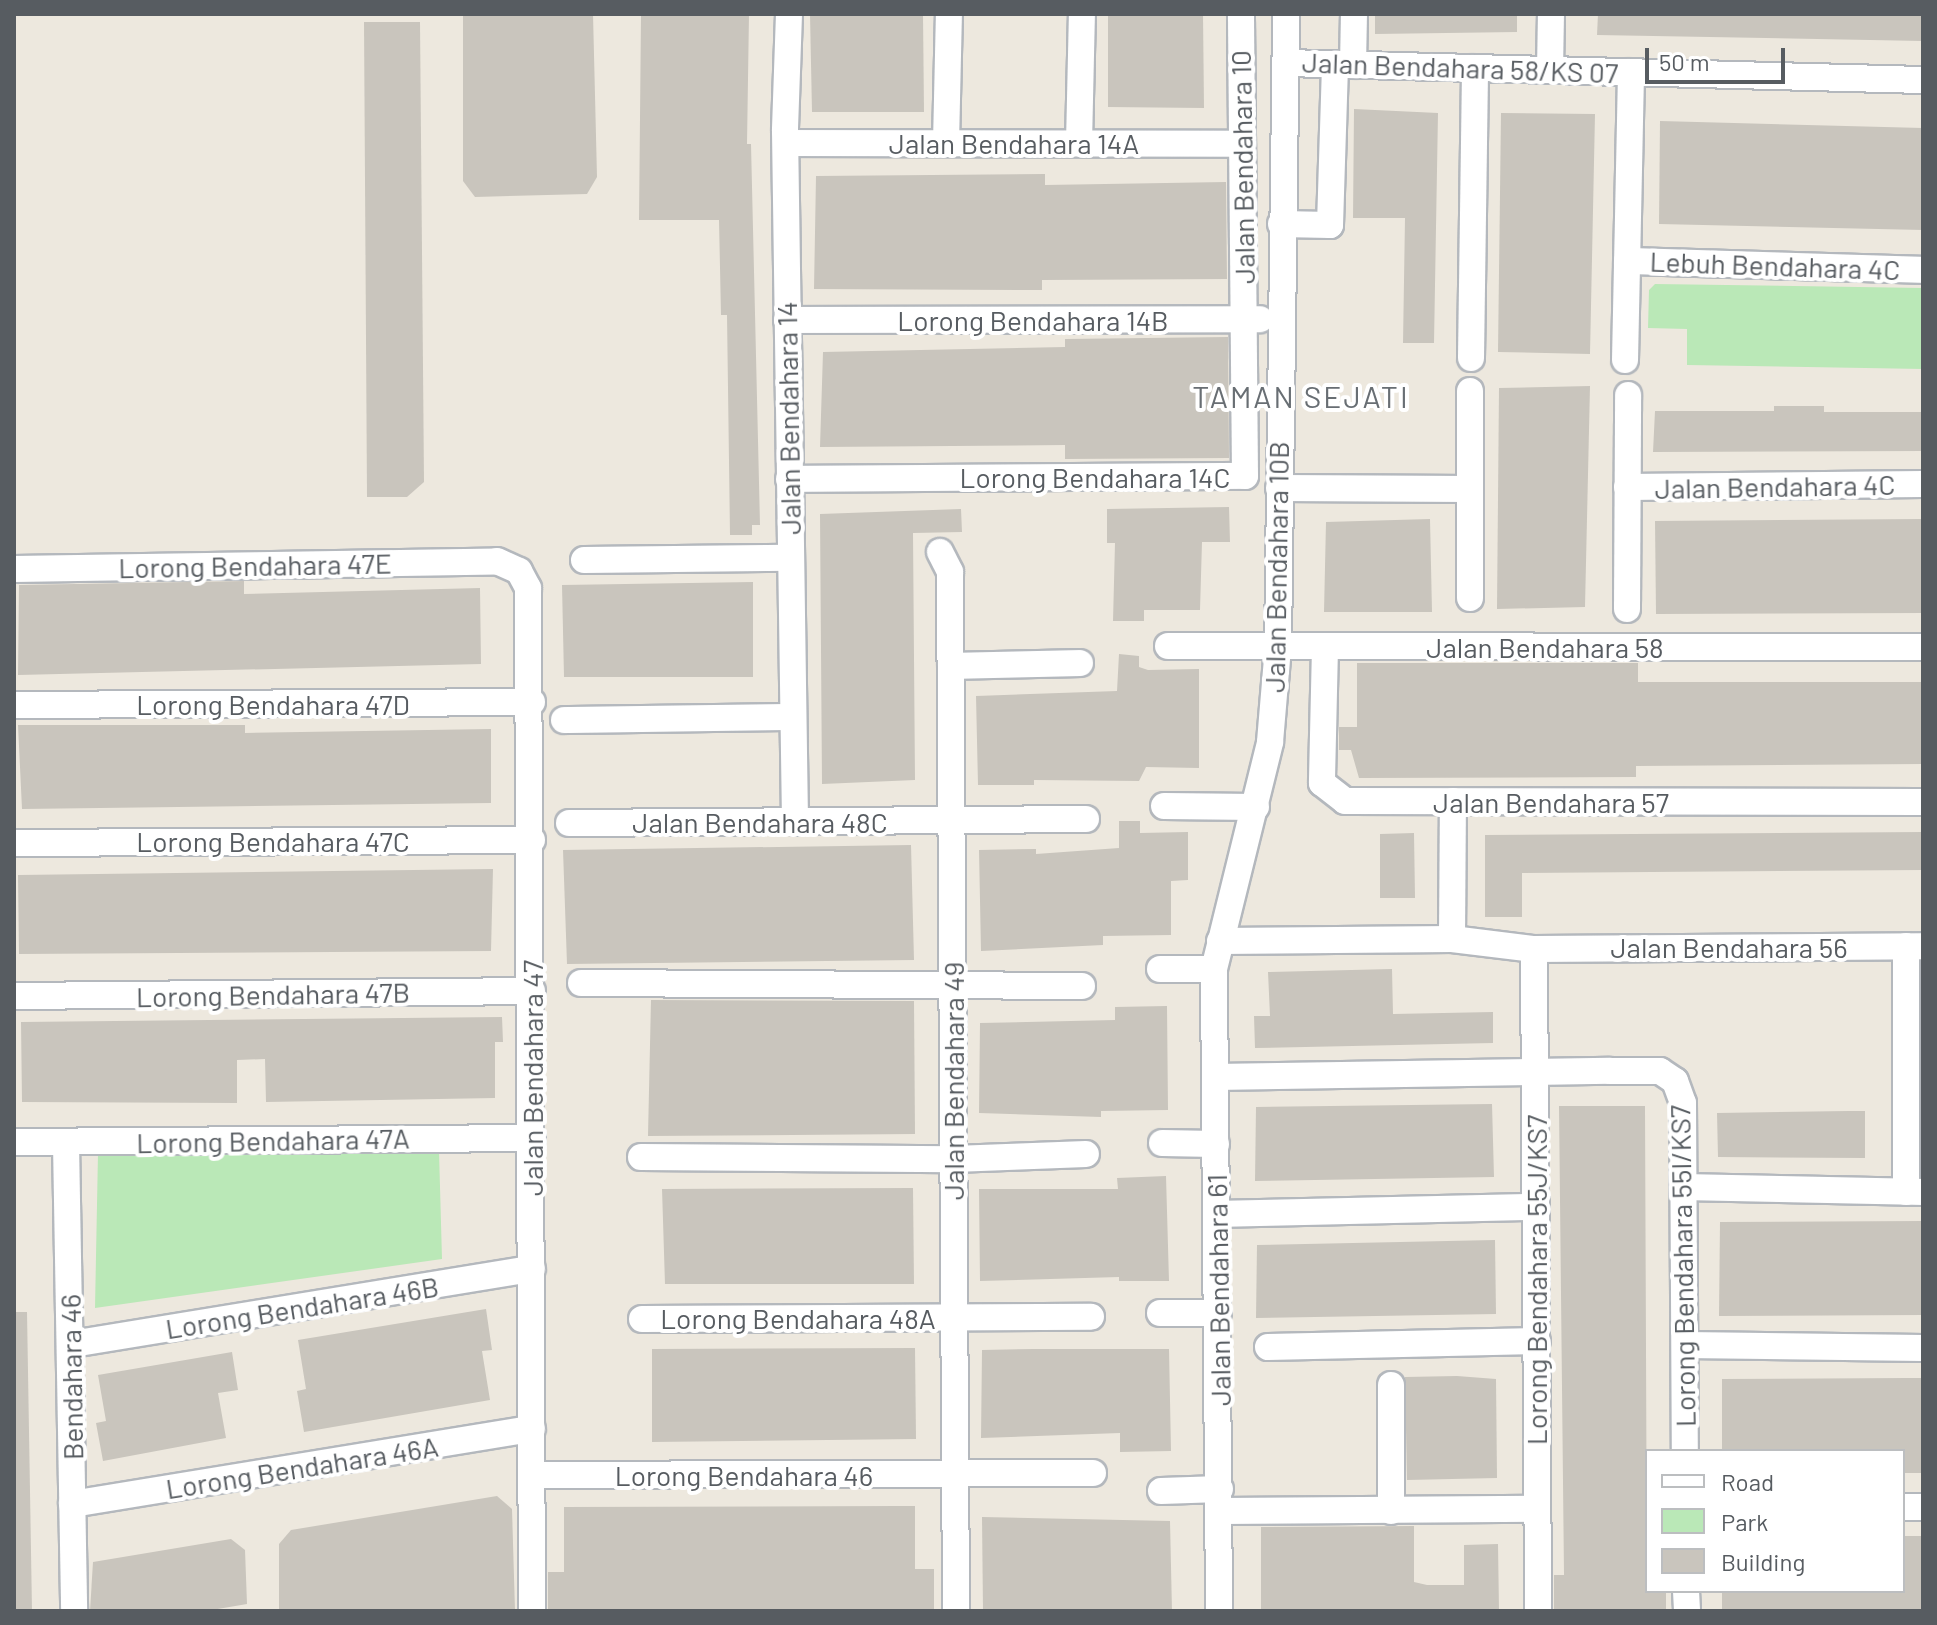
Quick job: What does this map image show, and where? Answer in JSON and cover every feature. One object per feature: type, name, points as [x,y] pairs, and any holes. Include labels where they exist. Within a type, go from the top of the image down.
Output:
[{"type":"street","name":"Jalan Bendahara 14","points":[[789,14],[787,320],[795,822]]},
{"type":"street","points":[[946,143],[949,14]]},
{"type":"street","points":[[1079,143],[1082,14]]},
{"type":"street","name":"Jalan Bendahara 10","points":[[1241,14],[1243,319]]},
{"type":"street","name":"Jalan Bendahara 10B","points":[[1214,969],[1270,742],[1278,646],[1286,14]]},
{"type":"street","points":[[1281,224],[1330,225],[1344,64],[1354,14]]},
{"type":"street","points":[[1550,70],[1551,14]]},
{"type":"street","name":"Jalan Bendahara 58/KS 07","points":[[1286,63],[1923,80]]},
{"type":"street","points":[[1471,358],[1475,68]]},
{"type":"street","points":[[1625,360],[1631,72]]},
{"type":"street","name":"Jalan Bendahara 14A","points":[[786,143],[1242,144]]},
{"type":"street","name":"Lebuh Bendahara 4C","points":[[1627,261],[1923,270]]},
{"type":"street","name":"Lorong Bendahara 14C","points":[[789,479],[1245,476],[1243,319]]},
{"type":"street","name":"Lorong Bendahara 14B","points":[[787,320],[1280,319]]},
{"type":"street","points":[[1470,391],[1470,598]]},
{"type":"street","points":[[1627,609],[1628,395]]},
{"type":"street","name":"Jalan Bendahara 4C","points":[[1627,487],[1923,484]]},
{"type":"street","points":[[1279,488],[1470,489]]},
{"type":"street","name":"Jalan Bendahara 49","points":[[940,552],[950,572],[956,1611]]},
{"type":"street","points":[[584,560],[789,558]]},
{"type":"street","name":"Lorong Bendahara 47E","points":[[14,569],[497,561]]},
{"type":"street","name":"Jalan Bendahara 47","points":[[497,561],[519,571],[528,588],[532,702],[532,1611]]},
{"type":"street","name":"Jalan Bendahara 58","points":[[1168,646],[1923,647]]},
{"type":"street","name":"Jalan Bendahara 57","points":[[1325,647],[1322,783],[1345,801],[1923,802]]},
{"type":"street","points":[[951,666],[1080,663]]},
{"type":"street","name":"Lorong Bendahara 47D","points":[[14,705],[532,702]]},
{"type":"street","points":[[564,720],[792,717]]},
{"type":"street","points":[[1452,939],[1453,801]]},
{"type":"street","points":[[1164,806],[1256,807]]},
{"type":"street","name":"Jalan Bendahara 48C","points":[[569,823],[1086,819]]},
{"type":"street","name":"Lorong Bendahara 47C","points":[[14,843],[532,840]]},
{"type":"street","name":"Jalan Bendahara 56","points":[[1220,941],[1452,939],[1534,949],[1915,946]]},
{"type":"street","points":[[1684,1187],[1915,1192],[1915,946]]},
{"type":"street","name":"Lorong Bendahara 55J/KS7","points":[[1534,949],[1538,1611]]},
{"type":"street","points":[[1160,969],[1214,969]]},
{"type":"street","name":"Jalan Bendahara 61","points":[[1214,969],[1219,1611]]},
{"type":"street","points":[[581,983],[1082,986]]},
{"type":"street","name":"Lorong Bendahara 47B","points":[[14,996],[532,991]]},
{"type":"street","name":"Lorong Bendahara 55I/KS7","points":[[1215,1077],[1660,1071],[1675,1081],[1683,1103],[1685,1449]]},
{"type":"street","name":"Lorong Bendahara 47A","points":[[14,1142],[532,1138]]},
{"type":"street","name":"Bendahara 46","points":[[66,1143],[72,1344],[74,1611]]},
{"type":"street","points":[[1162,1143],[1216,1144]]},
{"type":"street","points":[[641,1157],[954,1159],[1086,1154]]},
{"type":"street","points":[[1217,1214],[1536,1207]]},
{"type":"street","name":"Lorong Bendahara 46B","points":[[72,1344],[532,1269]]},
{"type":"street","points":[[1160,1313],[1218,1313]]},
{"type":"street","name":"Lorong Bendahara 48A","points":[[642,1319],[1091,1317]]},
{"type":"street","points":[[1268,1347],[1537,1341]]},
{"type":"street","points":[[1685,1345],[1923,1348]]},
{"type":"street","points":[[1391,1385],[1391,1511]]},
{"type":"street","name":"Lorong Bendahara 46A","points":[[72,1504],[532,1429]]},
{"type":"street","name":"Lorong Bendahara 46","points":[[532,1475],[1093,1473]]},
{"type":"street","points":[[1161,1491],[1220,1500],[1391,1511],[1537,1509]]},
{"type":"green space","points":[[1655,284],[1923,288],[1923,369],[1687,365],[1687,329],[1648,328],[1649,290]]},
{"type":"green space","points":[[439,1151],[442,1259],[95,1308],[98,1153]]},
{"type":"building","points":[[463,14],[593,14],[597,177],[587,194],[475,197],[463,181]]},
{"type":"building","points":[[749,14],[747,144],[751,144],[760,525],[752,525],[752,535],[730,535],[727,315],[721,315],[719,220],[639,220],[641,15]]},
{"type":"building","points":[[810,14],[923,14],[924,112],[812,112]]},
{"type":"building","points":[[1108,14],[1203,14],[1204,108],[1108,107]]},
{"type":"building","points":[[1375,14],[1517,14],[1517,32],[1375,34]]},
{"type":"building","points":[[1598,14],[1923,14],[1923,41],[1597,35]]},
{"type":"building","points":[[364,22],[420,22],[424,482],[407,497],[367,497]]},
{"type":"building","points":[[1354,109],[1438,113],[1434,343],[1403,343],[1405,218],[1353,218]]},
{"type":"building","points":[[1501,113],[1595,114],[1590,354],[1498,352]]},
{"type":"building","points":[[1660,121],[1923,128],[1923,230],[1659,224]]},
{"type":"building","points":[[1045,174],[1045,185],[1226,182],[1227,279],[1042,280],[1042,290],[814,289],[816,176]]},
{"type":"building","points":[[1228,337],[1229,458],[1065,459],[1065,445],[820,447],[823,352],[1065,347],[1065,339]]},
{"type":"building","points":[[1590,386],[1585,607],[1497,609],[1499,388]]},
{"type":"building","points":[[1774,406],[1824,406],[1824,412],[1923,412],[1923,451],[1653,452],[1655,411],[1774,411]]},
{"type":"building","points":[[1229,507],[1230,542],[1202,542],[1200,610],[1144,610],[1144,621],[1113,621],[1115,543],[1107,543],[1107,509]]},
{"type":"building","points":[[961,509],[962,532],[913,533],[915,780],[822,784],[820,514]]},
{"type":"building","points":[[1430,519],[1432,612],[1324,612],[1326,522]]},
{"type":"building","points":[[1923,519],[1923,613],[1656,614],[1655,521]]},
{"type":"building","points":[[244,581],[244,594],[480,588],[481,664],[18,675],[19,585]]},
{"type":"building","points":[[753,582],[753,677],[564,677],[562,585]]},
{"type":"building","points":[[1119,654],[1139,656],[1139,667],[1148,670],[1199,669],[1199,768],[1146,767],[1139,781],[1034,780],[1034,785],[978,785],[976,696],[1117,691]]},
{"type":"building","points":[[1357,663],[1638,663],[1638,682],[1923,682],[1923,764],[1636,766],[1636,777],[1359,778],[1351,750],[1339,750],[1339,727],[1357,727]]},
{"type":"building","points":[[18,725],[245,725],[245,733],[491,729],[491,803],[22,809]]},
{"type":"building","points":[[1119,821],[1140,821],[1140,833],[1188,832],[1188,880],[1171,881],[1171,935],[1103,936],[1103,945],[981,951],[979,850],[1036,849],[1036,854],[1119,848]]},
{"type":"building","points":[[1923,832],[1923,870],[1522,873],[1522,917],[1485,917],[1485,835]]},
{"type":"building","points":[[1414,833],[1415,898],[1380,898],[1380,834]]},
{"type":"building","points":[[911,845],[914,960],[567,964],[563,850]]},
{"type":"building","points":[[493,869],[491,951],[19,954],[18,875]]},
{"type":"building","points":[[1392,969],[1393,1014],[1493,1012],[1493,1043],[1255,1048],[1254,1016],[1270,1016],[1268,972]]},
{"type":"building","points":[[651,1000],[914,1001],[915,1134],[648,1136]]},
{"type":"building","points":[[1167,1006],[1168,1110],[1101,1111],[1101,1117],[979,1113],[980,1023],[1115,1020],[1115,1007]]},
{"type":"building","points":[[502,1017],[503,1042],[495,1042],[495,1098],[266,1102],[265,1059],[237,1060],[237,1103],[22,1102],[21,1022]]},
{"type":"building","points":[[1492,1104],[1494,1177],[1255,1181],[1256,1107]]},
{"type":"building","points":[[1559,1106],[1645,1106],[1645,1593],[1666,1593],[1666,1611],[1554,1611],[1554,1575],[1564,1575]]},
{"type":"building","points":[[1865,1111],[1865,1158],[1718,1157],[1717,1113]]},
{"type":"building","points":[[1166,1176],[1169,1281],[1119,1281],[1119,1277],[980,1281],[979,1189],[1118,1189],[1117,1178]]},
{"type":"building","points":[[913,1188],[914,1284],[665,1284],[662,1189]]},
{"type":"building","points":[[1923,1221],[1923,1315],[1719,1316],[1720,1222]]},
{"type":"building","points":[[1495,1240],[1496,1314],[1256,1318],[1257,1245]]},
{"type":"building","points":[[486,1309],[492,1350],[482,1351],[490,1400],[304,1432],[297,1391],[306,1389],[298,1340]]},
{"type":"building","points":[[14,1312],[27,1312],[32,1611],[14,1611]]},
{"type":"building","points":[[915,1348],[916,1439],[652,1442],[652,1349]]},
{"type":"building","points":[[1169,1349],[1171,1451],[1120,1452],[1120,1433],[981,1438],[982,1350]]},
{"type":"building","points":[[232,1352],[238,1390],[218,1393],[226,1438],[103,1461],[96,1423],[106,1421],[98,1375]]},
{"type":"building","points":[[1405,1377],[1496,1379],[1497,1478],[1407,1480]]},
{"type":"building","points":[[1923,1378],[1923,1473],[1905,1473],[1905,1449],[1722,1449],[1722,1379]]},
{"type":"building","points":[[497,1496],[512,1509],[515,1611],[279,1611],[279,1544],[291,1530]]},
{"type":"building","points":[[915,1506],[915,1569],[934,1569],[934,1611],[548,1611],[548,1572],[564,1572],[564,1507]]},
{"type":"building","points":[[982,1517],[1170,1521],[1172,1611],[983,1611]]},
{"type":"building","points":[[1414,1526],[1414,1582],[1427,1585],[1464,1585],[1464,1545],[1498,1544],[1499,1611],[1261,1611],[1261,1527]]},
{"type":"building","points":[[1905,1536],[1923,1536],[1923,1611],[1722,1611],[1722,1593],[1905,1593]]},
{"type":"building","points":[[231,1539],[245,1550],[247,1604],[206,1611],[90,1611],[93,1562]]},
{"type":"district","name":"TAMAN SEJATI","points":[[1301,396]]}]
